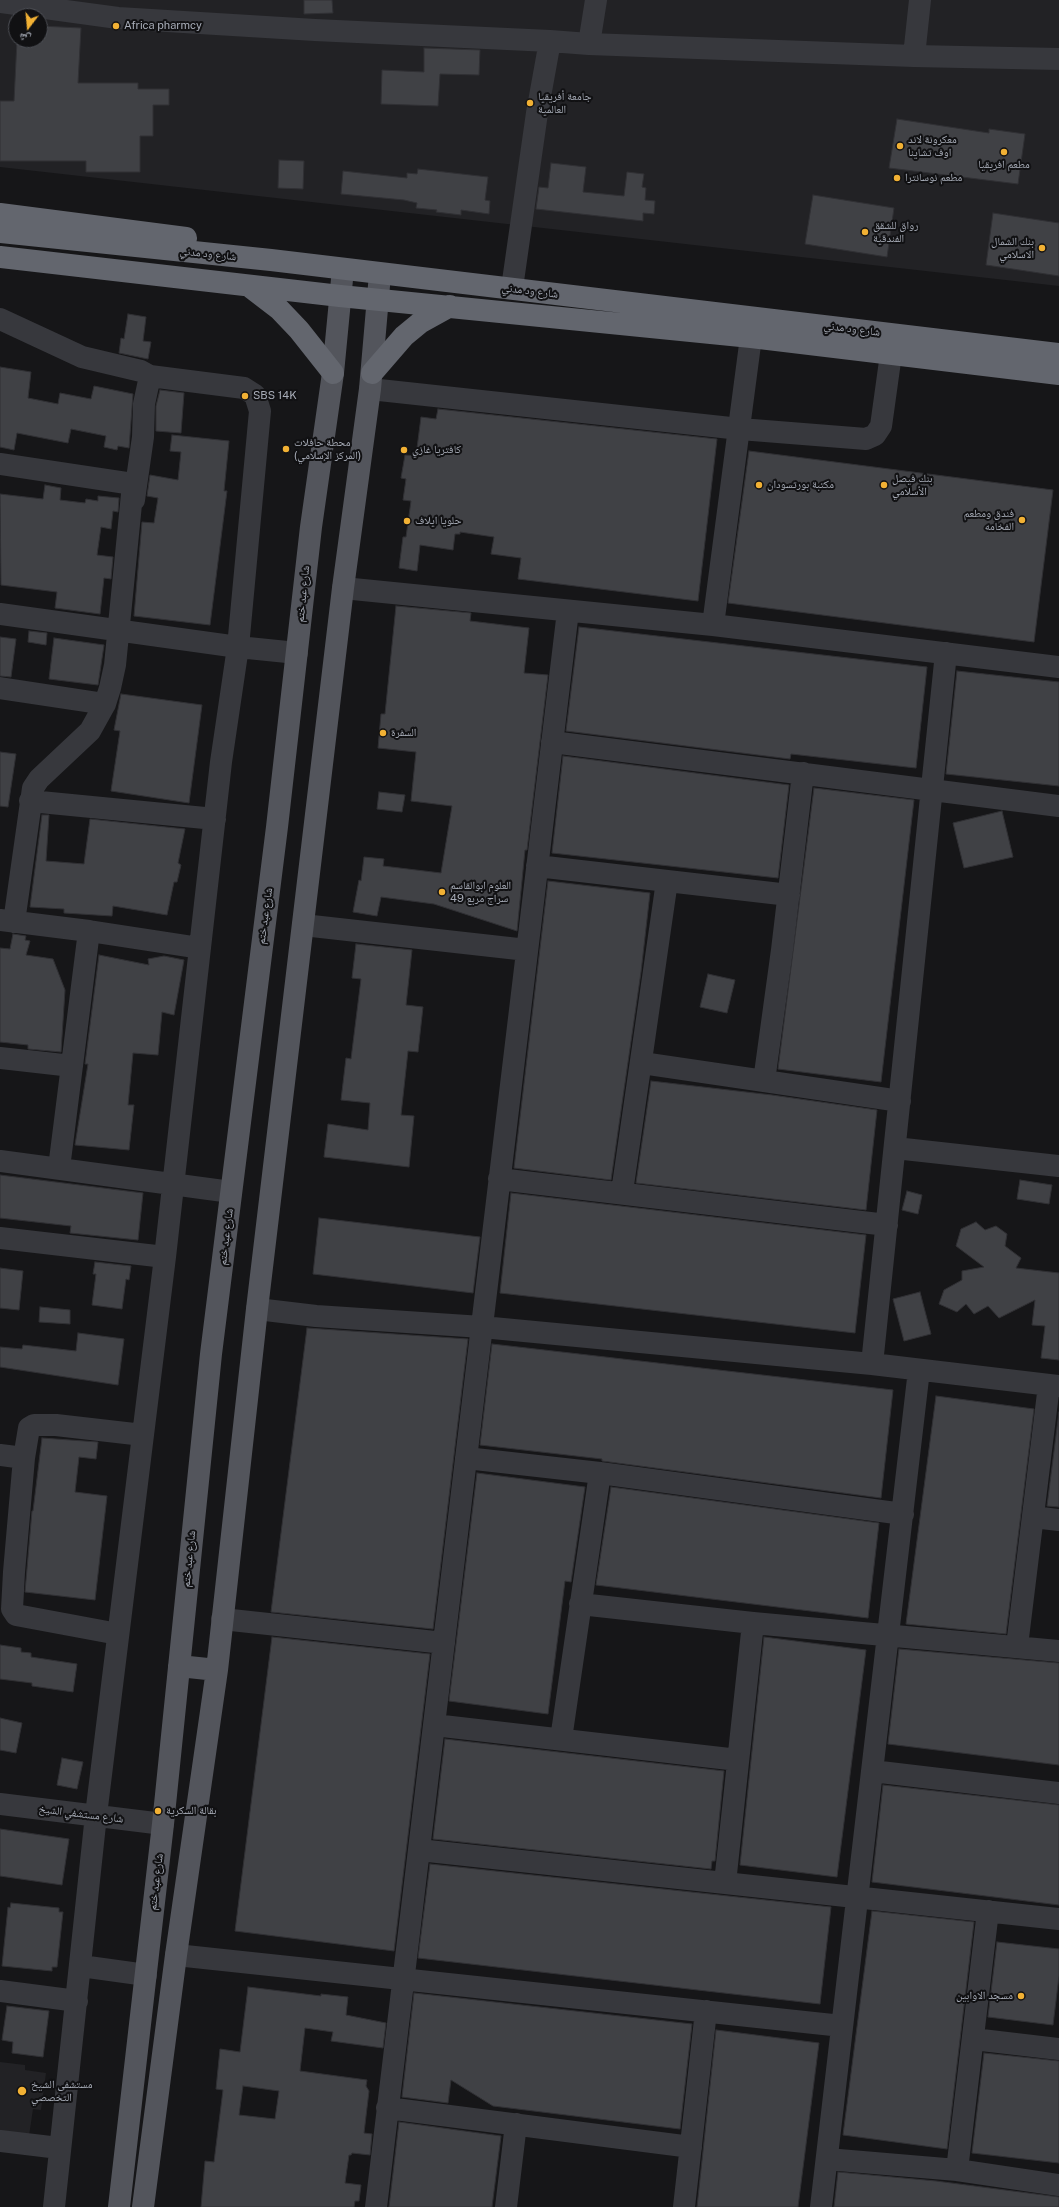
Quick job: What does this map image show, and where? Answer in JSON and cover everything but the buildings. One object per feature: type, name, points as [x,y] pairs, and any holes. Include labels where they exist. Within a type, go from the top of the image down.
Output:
[{"type":"highway","points":[[0,214],[246,246],[271,260]]},
{"type":"highway","name":"شارع ود مدني","points":[[0,232],[271,260],[1059,354]]},
{"type":"highway","name":"شارع ود مدني","points":[[0,257],[340,296],[752,337],[1059,374]]},
{"type":"highway","points":[[249,286],[279,309],[299,330],[333,373]]},
{"type":"highway","points":[[371,381],[404,336],[421,322],[450,306]]},
{"type":"main road","name":"شارع عبد ختم","points":[[119,2207],[163,1824],[211,1354],[297,653],[311,527],[333,373],[343,269]]},
{"type":"main road","points":[[143,2207],[176,1955],[217,1670],[256,1309],[304,925],[343,588],[371,381],[380,274]]},
{"type":"main road","points":[[179,1666],[217,1670]]},
{"type":"street","points":[[589,44],[596,0]]},
{"type":"street","points":[[914,56],[920,0]]},
{"type":"street","points":[[0,2],[118,18],[307,30],[589,44],[914,56],[1059,59]]},
{"type":"street","points":[[512,288],[550,41]]},
{"type":"street","points":[[0,319],[82,357],[142,371],[150,376],[244,388],[255,395],[260,410],[238,647],[215,819],[165,1257],[96,1815],[81,1966],[59,2148],[54,2207]]},
{"type":"street","points":[[713,626],[752,337]]},
{"type":"street","points":[[371,381],[740,429],[866,439],[875,435],[881,426],[891,354]]},
{"type":"street","points":[[128,536],[143,437],[144,404],[150,376]]},
{"type":"street","points":[[0,464],[133,484],[115,665],[106,704],[90,732],[39,779],[33,788],[7,921],[89,931],[200,948]]},
{"type":"street","points":[[343,588],[713,626],[1059,666]]},
{"type":"street","points":[[376,2207],[568,611]]},
{"type":"street","points":[[0,614],[238,647],[297,653]]},
{"type":"street","points":[[872,1364],[946,653]]},
{"type":"street","points":[[0,688],[106,704]]},
{"type":"street","points":[[552,742],[1059,806]]},
{"type":"street","points":[[764,1081],[789,895],[803,773]]},
{"type":"street","points":[[30,801],[215,819]]},
{"type":"street","points":[[537,866],[789,895]]},
{"type":"street","points":[[622,1192],[642,1063],[667,881]]},
{"type":"street","points":[[304,925],[527,950]]},
{"type":"street","points":[[59,1168],[89,931]]},
{"type":"street","points":[[0,1058],[72,1066]]},
{"type":"street","points":[[642,1063],[900,1101]]},
{"type":"street","points":[[895,1148],[1059,1166]]},
{"type":"street","points":[[0,1161],[231,1192]]},
{"type":"street","points":[[499,1179],[622,1192],[887,1225]]},
{"type":"street","points":[[0,1238],[165,1257]]},
{"type":"street","points":[[256,1309],[316,1316],[482,1327],[872,1364],[1054,1385],[1033,1517],[1017,1646]]},
{"type":"street","points":[[821,2207],[919,1370]]},
{"type":"street","points":[[118,1634],[16,1616],[12,1609],[7,1571],[29,1428],[34,1425],[56,1424],[143,1435]]},
{"type":"street","points":[[0,1455],[24,1458]]},
{"type":"street","points":[[466,1458],[600,1473],[903,1514]]},
{"type":"street","points":[[561,1739],[600,1473]]},
{"type":"street","points":[[1033,1517],[1059,1520]]},
{"type":"street","points":[[580,1604],[1059,1651]]},
{"type":"street","points":[[222,1619],[444,1642]]},
{"type":"street","points":[[725,1883],[753,1622]]},
{"type":"street","points":[[434,1725],[738,1760]]},
{"type":"street","points":[[872,1771],[1059,1793]]},
{"type":"street","name":"شارع مستشفي الشيخ","points":[[0,1804],[163,1824]]},
{"type":"street","points":[[419,1850],[1059,1919]]},
{"type":"street","points":[[958,2170],[988,1911]]},
{"type":"street","points":[[176,1955],[842,2026]]},
{"type":"street","points":[[81,1966],[146,1975]]},
{"type":"street","points":[[0,1991],[77,2001]]},
{"type":"street","points":[[684,2207],[706,2012]]},
{"type":"street","points":[[973,2039],[1059,2049]]},
{"type":"street","points":[[388,2108],[691,2147]]},
{"type":"street","points":[[506,2207],[516,2124]]},
{"type":"street","points":[[0,2141],[59,2148]]},
{"type":"street","points":[[827,2159],[958,2170],[1059,2185]]},
{"type":"shaded area","name":"جامعة أفريقيا العالمية","points":[[0,0],[1059,0],[1059,286],[0,167]]},
{"type":"shaded area","name":"مستشفى الشيخ التخصصي","points":[[0,2062],[25,2065],[25,2070],[46,2073],[41,2110],[33,2109],[29,2136],[0,2133]]},
{"type":"place","name":"Africa pharmcy","points":[[116,26]]},
{"type":"place","name":"جامعة أفريقيا العالمية","points":[[530,103]]},
{"type":"place","name":"معكرونة لاند اوف تشاينا","points":[[900,146]]},
{"type":"place","name":"مطعم افريقيا","points":[[1004,152]]},
{"type":"place","name":"مطعم نوسانترا","points":[[897,178]]},
{"type":"place","name":"رواق للشقق الفندقية","points":[[865,232]]},
{"type":"place","name":"بنك الشمال الاسلامي","points":[[1042,248]]},
{"type":"place","name":"SBS 14K","points":[[245,396]]},
{"type":"place","name":"محطة حافلات (المركز الإسلامي)","points":[[286,449]]},
{"type":"place","name":"كافتريا غازي","points":[[404,450]]},
{"type":"place","name":"مكتبة بورتسودان","points":[[759,485]]},
{"type":"place","name":"بنك فيصل الأسلامي","points":[[884,485]]},
{"type":"place","name":"فندق ومطعم الفخامه","points":[[1022,520]]},
{"type":"place","name":"حلويا ايلاف","points":[[407,521]]},
{"type":"place","name":"السفرة","points":[[383,733]]},
{"type":"place","name":"العلوم ابوالقاسم سراج مربع 49","points":[[442,892]]},
{"type":"place","name":"بقالة السكرية","points":[[158,1811]]},
{"type":"place","name":"مسجد الاوابين","points":[[1021,1996]]},
{"type":"place","name":"مستشفى الشيخ التخصصي","points":[[22,2091]]}]
